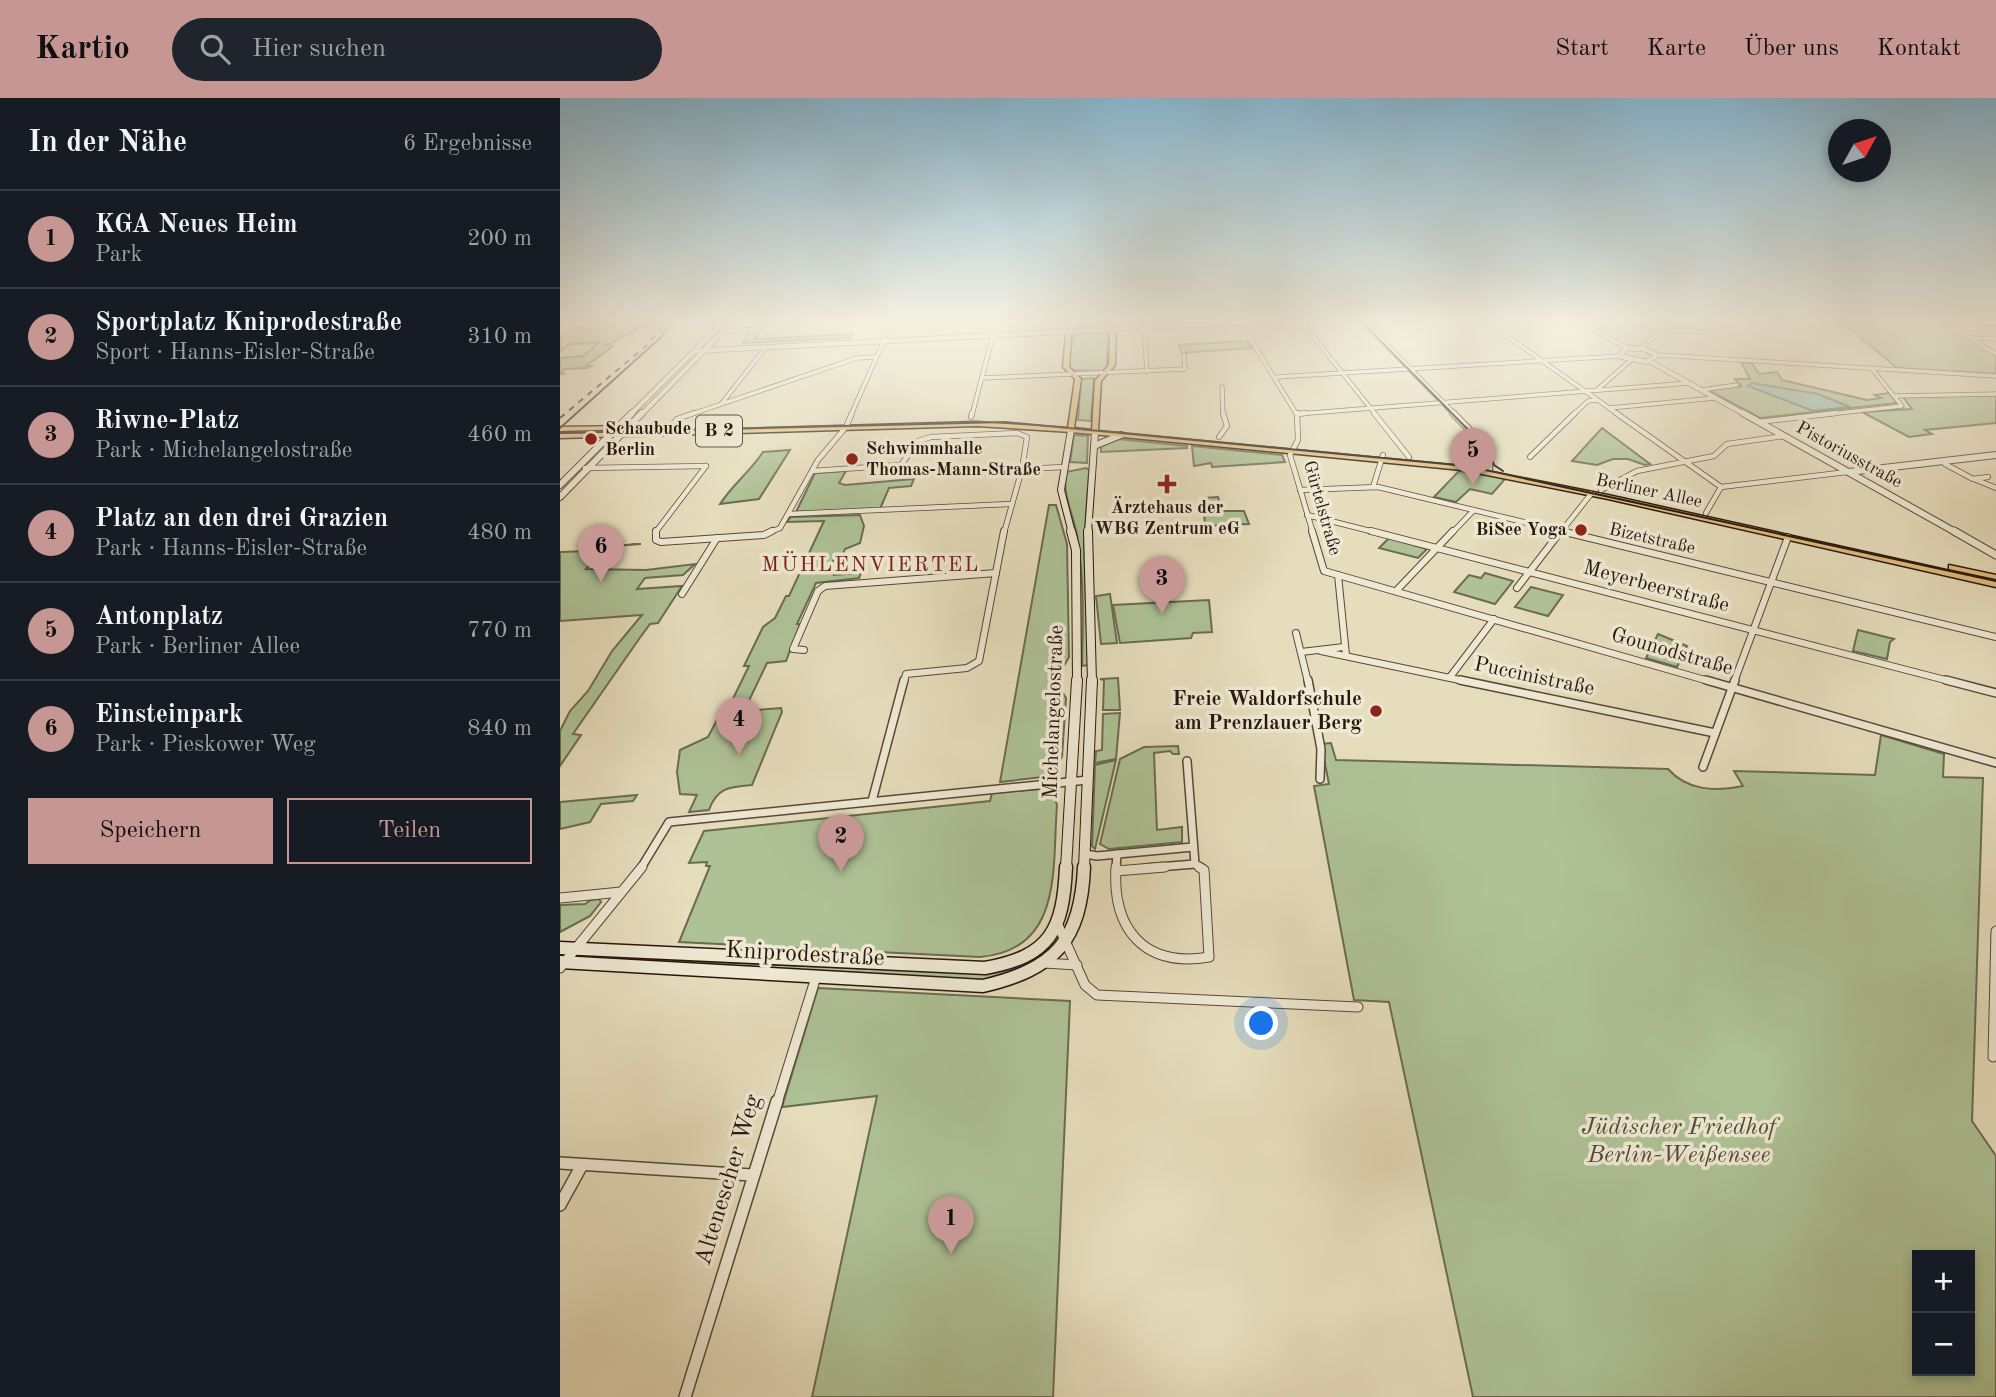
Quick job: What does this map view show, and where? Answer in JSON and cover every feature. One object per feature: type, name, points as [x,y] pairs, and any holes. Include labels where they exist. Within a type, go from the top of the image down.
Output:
[{"type":"main road","points":[[1072,427],[1078,381]]},
{"type":"main road","points":[[1095,429],[1098,381]]},
{"type":"main road","name":"B 2","points":[[560,429],[847,424],[971,417],[1219,438],[1293,449]]},
{"type":"main road","name":"B 2","points":[[560,436],[611,435],[629,427],[671,426],[963,424],[1072,427]]},
{"type":"main road","name":"Michelangelostraße","points":[[1058,925],[1065,888],[1078,665],[1074,536],[1061,490],[1072,427]]},
{"type":"main road","name":"B 2","points":[[1095,429],[1121,435],[1293,449]]},
{"type":"main road","name":"Michelangelostraße","points":[[1067,942],[1083,896],[1093,657],[1087,547],[1095,429]]},
{"type":"main road","points":[[1094,446],[1103,440],[1121,435]]},
{"type":"main road","name":"Berliner Allee","points":[[1293,449],[1490,468],[1591,494],[1996,584]]},
{"type":"main road","name":"Berliner Allee","points":[[1382,457],[1409,457],[1490,468],[1996,577]]},
{"type":"main road","name":"Kniprodestraße","points":[[560,948],[973,969],[995,967],[1033,950],[1058,925]]},
{"type":"main road","name":"Kniprodestraße","points":[[562,964],[983,986],[1018,976],[1044,963],[1067,942]]},
{"type":"street","points":[[560,496],[666,381]]},
{"type":"street","points":[[629,427],[674,381]]},
{"type":"street","points":[[724,403],[721,401],[738,381]]},
{"type":"street","points":[[671,426],[677,419],[790,381]]},
{"type":"street","points":[[577,469],[706,466],[654,537],[661,542],[771,533],[780,528],[812,471],[847,424],[866,381]]},
{"type":"street","points":[[971,417],[981,381]]},
{"type":"street","points":[[1279,381],[1297,414],[1690,383]]},
{"type":"street","points":[[1349,381],[1409,457]]},
{"type":"street","points":[[1421,381],[1492,453],[1490,468]]},
{"type":"street","points":[[1570,381],[1721,487],[1996,455]]},
{"type":"street","points":[[1598,389],[1608,381]]},
{"type":"street","name":"Pistoriusstraße","points":[[1686,381],[1996,555]]},
{"type":"street","points":[[1758,422],[1902,406],[1882,381]]},
{"type":"street","points":[[1701,390],[1737,385]]},
{"type":"street","points":[[1219,438],[1227,426],[1221,413],[1225,396],[1222,387]]},
{"type":"street","points":[[1896,397],[1996,394]]},
{"type":"street","points":[[1610,408],[1715,397]]},
{"type":"street","points":[[1530,457],[1588,401],[1597,400]]},
{"type":"street","name":"Gürtelstraße","points":[[1297,414],[1298,440],[1293,449],[1300,490],[1324,571],[1338,575],[1345,651]]},
{"type":"street","points":[[812,471],[901,465],[906,462],[918,441],[931,438],[1017,433],[1027,437],[1022,469],[1010,504],[979,661],[967,668],[910,673],[903,677],[872,801]]},
{"type":"street","points":[[560,485],[611,435]]},
{"type":"street","points":[[1601,490],[1621,477],[1714,456],[1727,444],[1784,436]]},
{"type":"street","points":[[1373,487],[1382,457]]},
{"type":"street","points":[[1945,464],[1996,488]]},
{"type":"street","points":[[1022,469],[1064,467]]},
{"type":"street","points":[[1973,479],[1988,477]]},
{"type":"street","name":"Bizetstraße","points":[[1300,490],[1373,487],[1996,637]]},
{"type":"street","points":[[1706,513],[1721,487]]},
{"type":"street","points":[[1517,588],[1591,494]]},
{"type":"street","points":[[789,514],[1010,504]]},
{"type":"street","points":[[1396,591],[1474,510]]},
{"type":"street","name":"Meyerbeerstraße","points":[[1307,515],[1996,693]]},
{"type":"street","points":[[1703,767],[1788,537]]},
{"type":"street","points":[[682,594],[717,538]]},
{"type":"street","points":[[804,650],[793,649],[818,590],[825,586],[996,573]]},
{"type":"street","name":"Gounodstraße","points":[[1338,575],[1996,763]]},
{"type":"street","points":[[1450,677],[1494,619]]},
{"type":"street","points":[[1296,633],[1320,736],[1318,741],[1324,768],[1320,779]]},
{"type":"street","points":[[1301,652],[1345,651]]},
{"type":"street","name":"Puccinistraße","points":[[1345,651],[1450,677],[1715,733]]},
{"type":"street","points":[[1187,761],[1195,864]]},
{"type":"street","points":[[562,964],[659,843],[670,822],[1088,780]]},
{"type":"street","points":[[1085,854],[1193,847]]},
{"type":"street","points":[[1116,871],[1195,864],[1204,870],[1210,952],[1204,958],[1185,959],[1162,954],[1137,940],[1125,927],[1118,910],[1116,871],[1117,854]]},
{"type":"street","points":[[560,898],[621,892]]},
{"type":"street","points":[[1058,925],[1085,985],[1097,995],[1358,1007]]},
{"type":"street","points":[[1993,1057],[1996,931]]},
{"type":"street","name":"Kniprodestraße","points":[[1044,963],[1077,965]]},
{"type":"street","name":"Altenescher Weg","points":[[685,1397],[752,1175],[816,977]]},
{"type":"street","points":[[560,1163],[752,1175]]},
{"type":"street","points":[[560,1205],[582,1165]]},
{"type":"green space","points":[[1081,381],[1094,381],[1091,421],[1078,420]]},
{"type":"green space","points":[[1736,381],[1785,381],[1867,400],[1881,398],[1875,395],[1889,393],[1897,403],[1760,418],[1708,390],[1741,386]]},
{"type":"green space","points":[[1996,395],[1996,423],[1925,430],[1932,434],[1909,437],[1862,412],[1912,409],[1903,397]]},
{"type":"green space","points":[[1602,428],[1650,464],[1628,459],[1613,459],[1597,465],[1572,461]]},
{"type":"green space","points":[[1074,435],[1088,436],[1087,463],[1070,462]]},
{"type":"green space","points":[[1118,439],[1187,448],[1101,452],[1101,446]]},
{"type":"green space","points":[[1192,446],[1282,455],[1285,462],[1212,467],[1211,463],[1194,466]]},
{"type":"green space","points":[[790,450],[759,499],[720,504],[763,452]]},
{"type":"green space","points":[[1086,468],[1089,470],[1084,546],[1088,665],[1082,666],[1083,603],[1080,556],[1065,481],[1066,472]]},
{"type":"green space","points":[[846,471],[839,483],[845,485],[914,479],[911,486],[889,488],[880,509],[796,512],[815,473]]},
{"type":"green space","points":[[1459,471],[1506,478],[1492,494],[1470,489],[1456,502],[1434,497]]},
{"type":"green space","points":[[1218,497],[1222,511],[1244,511],[1249,524],[1205,526],[1203,498]]},
{"type":"green space","points":[[1049,505],[1056,505],[1067,544],[1069,657],[1061,671],[1059,687],[1066,698],[1062,757],[1051,776],[1000,782]]},
{"type":"green space","points":[[860,515],[864,526],[860,543],[845,549],[841,559],[834,559],[829,571],[835,571],[834,575],[861,573],[859,578],[816,583],[797,624],[800,624],[786,661],[767,663],[744,711],[781,708],[782,712],[752,785],[725,790],[712,802],[709,810],[689,812],[697,795],[680,794],[677,772],[680,750],[708,737],[717,720],[723,719],[749,666],[744,666],[763,627],[775,618],[786,596],[789,596],[824,521],[786,522],[791,517]]},
{"type":"green space","points":[[1389,538],[1427,549],[1418,558],[1379,548]]},
{"type":"green space","points":[[641,544],[604,547],[586,569],[646,570],[695,564],[683,575],[645,578],[637,589],[682,586],[658,623],[650,624],[573,734],[581,735],[560,766],[560,731],[570,711],[588,691],[612,651],[642,615],[560,621],[560,552],[590,551],[594,547]]},
{"type":"green space","points":[[1485,573],[1513,581],[1495,604],[1454,592],[1469,575],[1481,578]]},
{"type":"green space","points":[[1531,587],[1563,595],[1548,616],[1515,607]]},
{"type":"green space","points":[[1110,594],[1117,643],[1101,644],[1096,596]]},
{"type":"green space","points":[[1209,600],[1212,632],[1193,633],[1191,638],[1120,643],[1113,605]]},
{"type":"green space","points":[[1858,630],[1894,639],[1890,642],[1887,659],[1853,651]]},
{"type":"green space","points":[[1658,634],[1687,646],[1677,667],[1646,658]]},
{"type":"green space","points":[[1118,678],[1120,710],[1103,710],[1104,680],[1100,679]]},
{"type":"green space","points":[[1120,713],[1116,759],[1095,763],[1096,751],[1102,750],[1103,714]]},
{"type":"green space","name":"Jüdischer Friedhof Berlin-Weißensee","points":[[1881,735],[1944,754],[1943,777],[1983,778],[1972,1121],[1996,1156],[1996,1397],[1473,1397],[1389,1002],[1354,1000],[1314,786],[1329,784],[1321,744],[1331,743],[1336,760],[1668,769],[1692,785],[1711,789],[1743,786],[1734,771],[1875,775]]},
{"type":"green space","points":[[1178,746],[1179,754],[1170,751],[1154,753],[1157,830],[1182,827],[1182,842],[1109,849],[1100,844],[1120,759],[1144,747]]},
{"type":"green space","points":[[1116,760],[1095,849],[1092,846],[1095,765]]},
{"type":"green space","points":[[1051,788],[1057,805],[1053,878],[1048,902],[1040,922],[1027,939],[1007,951],[980,957],[679,942],[710,866],[706,866],[707,862],[689,863],[704,831],[990,801],[992,793]]},
{"type":"green space","points":[[637,795],[633,801],[601,804],[590,822],[560,829],[560,802]]},
{"type":"green space","points":[[599,899],[601,902],[590,916],[560,932],[560,905],[585,904]]},
{"type":"green space","points":[[1057,933],[1060,941],[1042,956],[1015,970],[983,980],[608,961],[610,958],[982,973]]},
{"type":"green space","points":[[818,988],[1070,1001],[1053,1397],[812,1397],[877,1096],[782,1107]]},
{"type":"water","points":[[1752,383],[1818,394],[1850,407],[1813,411],[1748,386]]},
{"type":"tram line","points":[[560,428],[613,381]]},
{"type":"tram line","points":[[1420,381],[1489,451],[1494,465],[1503,471]]},
{"type":"tram line","points":[[560,433],[1005,422],[1467,466],[1996,581]]},
{"type":"railway","points":[[560,418],[605,381]]},
{"type":"place","name":"Schaubude Berlin","points":[[591,439]]},
{"type":"place","name":"Schwimmhalle Thomas-Mann-Straße","points":[[852,459]]},
{"type":"place","name":"Ärztehaus der WBG Zentrum eG","points":[[1167,484]]},
{"type":"place","name":"Antonplatz","points":[[1473,486]]},
{"type":"place","name":"BiSee Yoga","points":[[1581,530]]},
{"type":"place","name":"Einsteinpark","points":[[601,582]]},
{"type":"place","name":"Riwne-Platz","points":[[1162,614]]},
{"type":"place","name":"Freie Waldorfschule am Prenzlauer Berg","points":[[1376,711]]},
{"type":"place","name":"Platz an den drei Grazien","points":[[739,755]]},
{"type":"place","name":"Sportplatz Kniprodestraße","points":[[841,872]]},
{"type":"place","name":"KGA Neues Heim","points":[[951,1254]]},
{"type":"district","name":"MÜHLENVIERTEL","points":[[871,565]]}]
